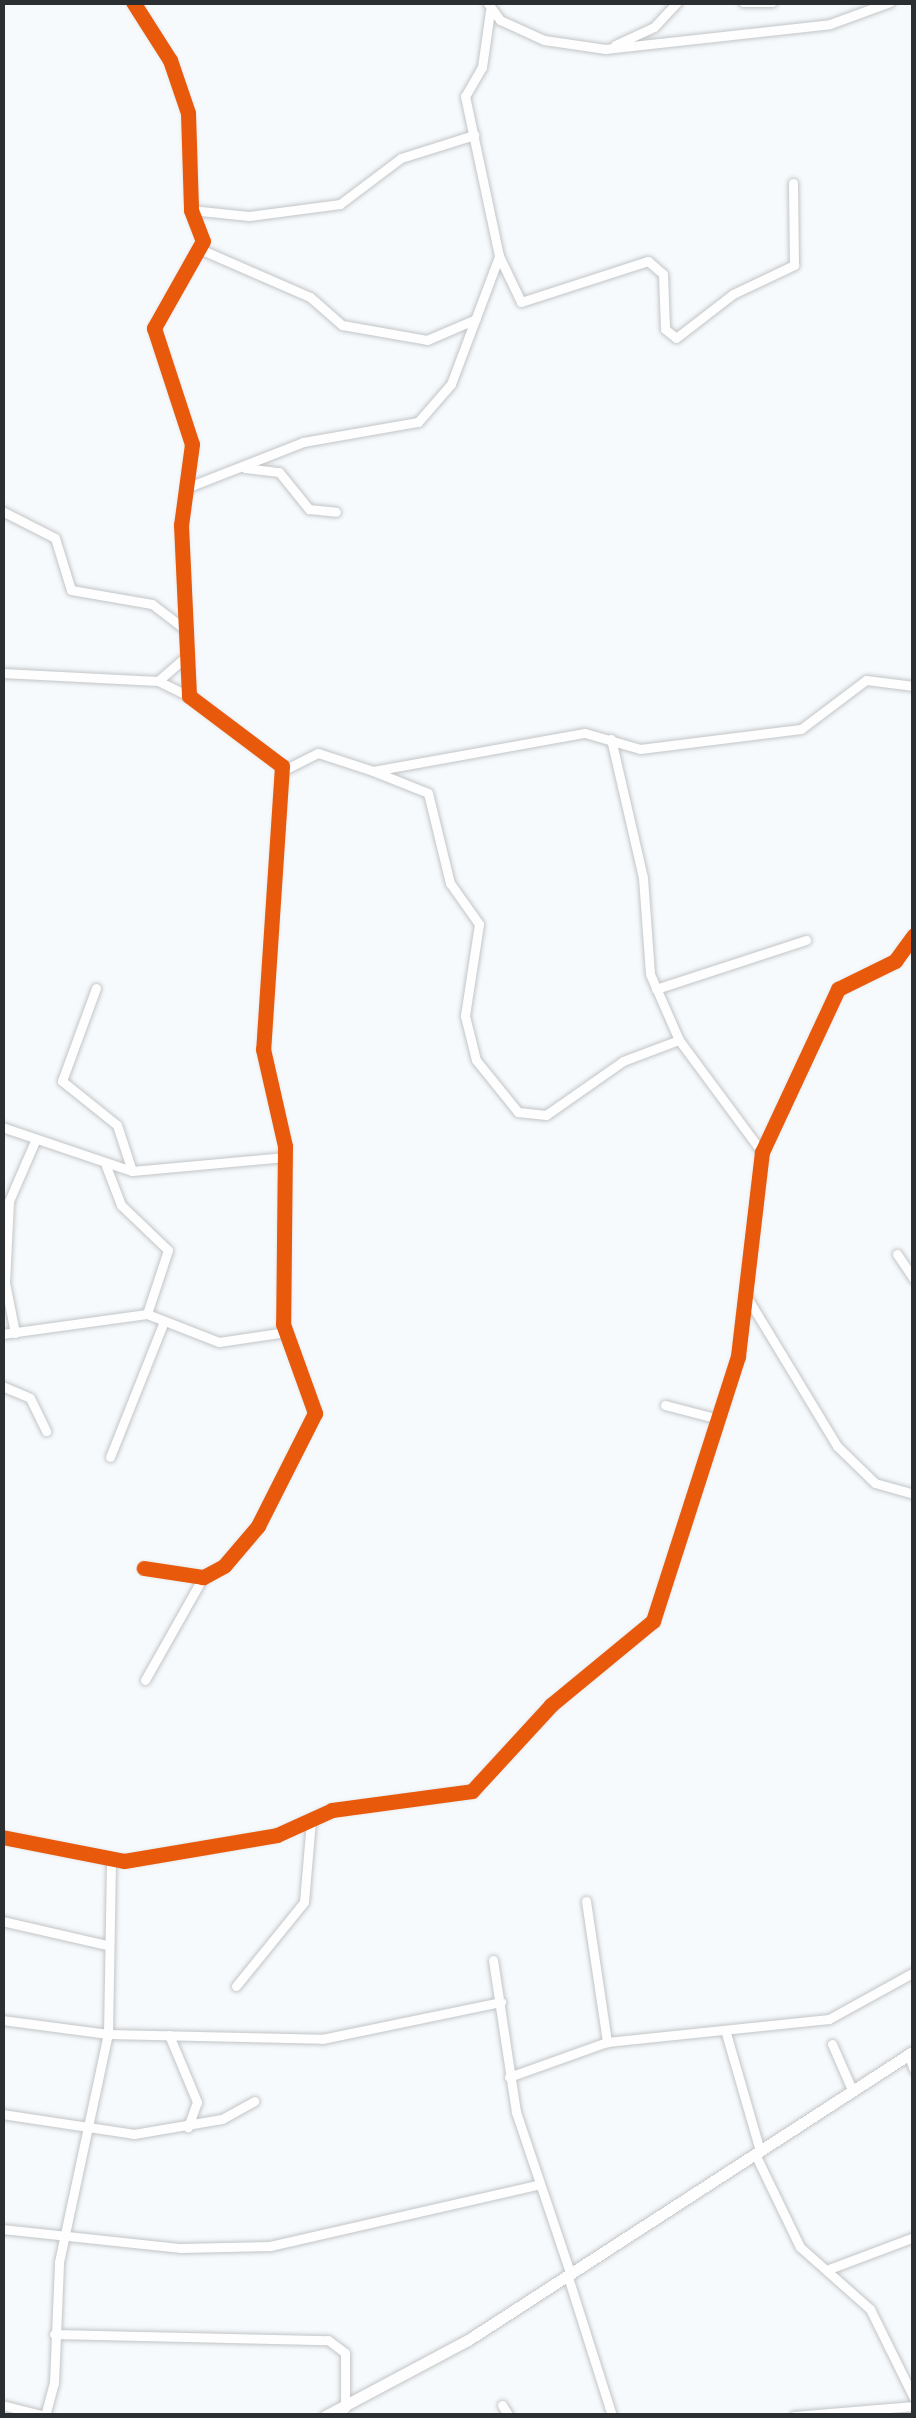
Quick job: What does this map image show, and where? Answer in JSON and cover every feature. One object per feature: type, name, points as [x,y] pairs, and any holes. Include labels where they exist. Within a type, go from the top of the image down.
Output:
[{"type":"street","points":[[134,2],[170,60],[188,113],[191,210],[202,250],[154,328],[186,418],[191,486],[181,525],[189,696]]},
{"type":"street","points":[[604,49],[654,28],[678,2]]},
{"type":"street","points":[[743,2],[772,2]]},
{"type":"street","points":[[793,182],[794,265],[733,294],[676,338],[666,336],[654,263],[531,303],[521,302],[499,256],[465,96],[482,67],[489,7],[544,40],[604,49],[830,24],[890,2]]},
{"type":"street","points":[[191,210],[325,208],[357,197],[401,158],[474,135]]},
{"type":"street","points":[[202,250],[310,297],[342,324],[428,340],[476,319]]},
{"type":"street","points":[[191,486],[303,442],[418,422],[450,384],[499,256]]},
{"type":"street","points":[[242,468],[279,472],[310,509],[336,512]]},
{"type":"street","points":[[2,511],[55,538],[71,590],[152,604],[186,630]]},
{"type":"street","points":[[158,681],[188,656]]},
{"type":"street","points":[[2,673],[158,681],[189,696],[228,734],[278,757],[282,770],[277,931],[263,1034],[286,1157],[286,1332],[313,1424],[238,1553],[203,1577],[145,1680]]},
{"type":"street","points":[[372,771],[585,734],[640,749],[801,729],[866,680],[914,686]]},
{"type":"street","points":[[612,739],[656,989],[679,1040],[762,1152]]},
{"type":"street","points":[[282,770],[318,753],[428,794],[450,883],[479,924],[465,1016],[476,1060],[518,1112],[546,1116],[622,1061],[679,1040]]},
{"type":"street","points":[[2,1837],[111,1862],[228,1846],[311,1820],[480,1788],[551,1704],[653,1621],[738,1356],[762,1152],[838,989],[895,961],[914,934]]},
{"type":"street","points":[[656,989],[806,940]]},
{"type":"street","points":[[96,988],[62,1062],[62,1081],[118,1126],[132,1170]]},
{"type":"street","points":[[2,1127],[106,1166],[132,1170],[286,1157]]},
{"type":"street","points":[[35,1141],[9,1201],[4,1284],[6,1336],[148,1314],[220,1342],[286,1332]]},
{"type":"street","points":[[106,1166],[121,1205],[168,1250],[148,1314]]},
{"type":"street","points":[[897,1254],[914,1279]]},
{"type":"street","points":[[744,1292],[837,1446],[875,1483],[914,1494]]},
{"type":"street","points":[[110,1457],[164,1321]]},
{"type":"street","points":[[2,1386],[30,1398],[46,1430]]},
{"type":"street","points":[[665,1405],[716,1418]]},
{"type":"street","points":[[144,1568],[203,1577]]},
{"type":"street","points":[[236,1986],[304,1902],[311,1820]]},
{"type":"street","points":[[2,2405],[45,2416],[67,2229],[94,2132],[108,2034],[111,1862]]},
{"type":"street","points":[[586,1902],[607,2042]]},
{"type":"street","points":[[2,1921],[107,1945]]},
{"type":"street","points":[[493,1960],[509,2077],[537,2185],[570,2276],[612,2416]]},
{"type":"street","points":[[509,2077],[607,2042],[726,2033],[848,2014],[914,1972]]},
{"type":"street","points":[[2,2020],[108,2034],[322,2039],[501,2002]]},
{"type":"street","points":[[726,2033],[758,2153],[800,2247],[829,2270],[879,2323],[914,2398]]},
{"type":"street","points":[[169,2036],[196,2102],[188,2126]]},
{"type":"street","points":[[832,2044],[853,2092]]},
{"type":"street","points":[[325,2416],[570,2276],[911,2052],[914,2070]]},
{"type":"street","points":[[2,2114],[94,2132],[188,2126],[254,2101]]},
{"type":"street","points":[[2,2229],[67,2229],[180,2248],[270,2246],[537,2185]]},
{"type":"street","points":[[829,2270],[914,2237]]},
{"type":"street","points":[[54,2334],[328,2340],[345,2353],[345,2408]]},
{"type":"street","points":[[502,2405],[509,2416]]},
{"type":"street","points":[[794,2416],[914,2406]]},
{"type":"cycle path","points":[[133,2],[170,60],[188,113],[191,210],[203,241],[154,328],[192,444],[181,525],[189,696],[282,766],[263,1049],[285,1146],[283,1324],[315,1413],[258,1526],[224,1566],[203,1577],[144,1568]]},
{"type":"cycle path","points":[[2,1837],[124,1861],[277,1835],[332,1810],[472,1791],[551,1705],[653,1621],[738,1356],[762,1152],[838,989],[895,961],[914,935]]}]
